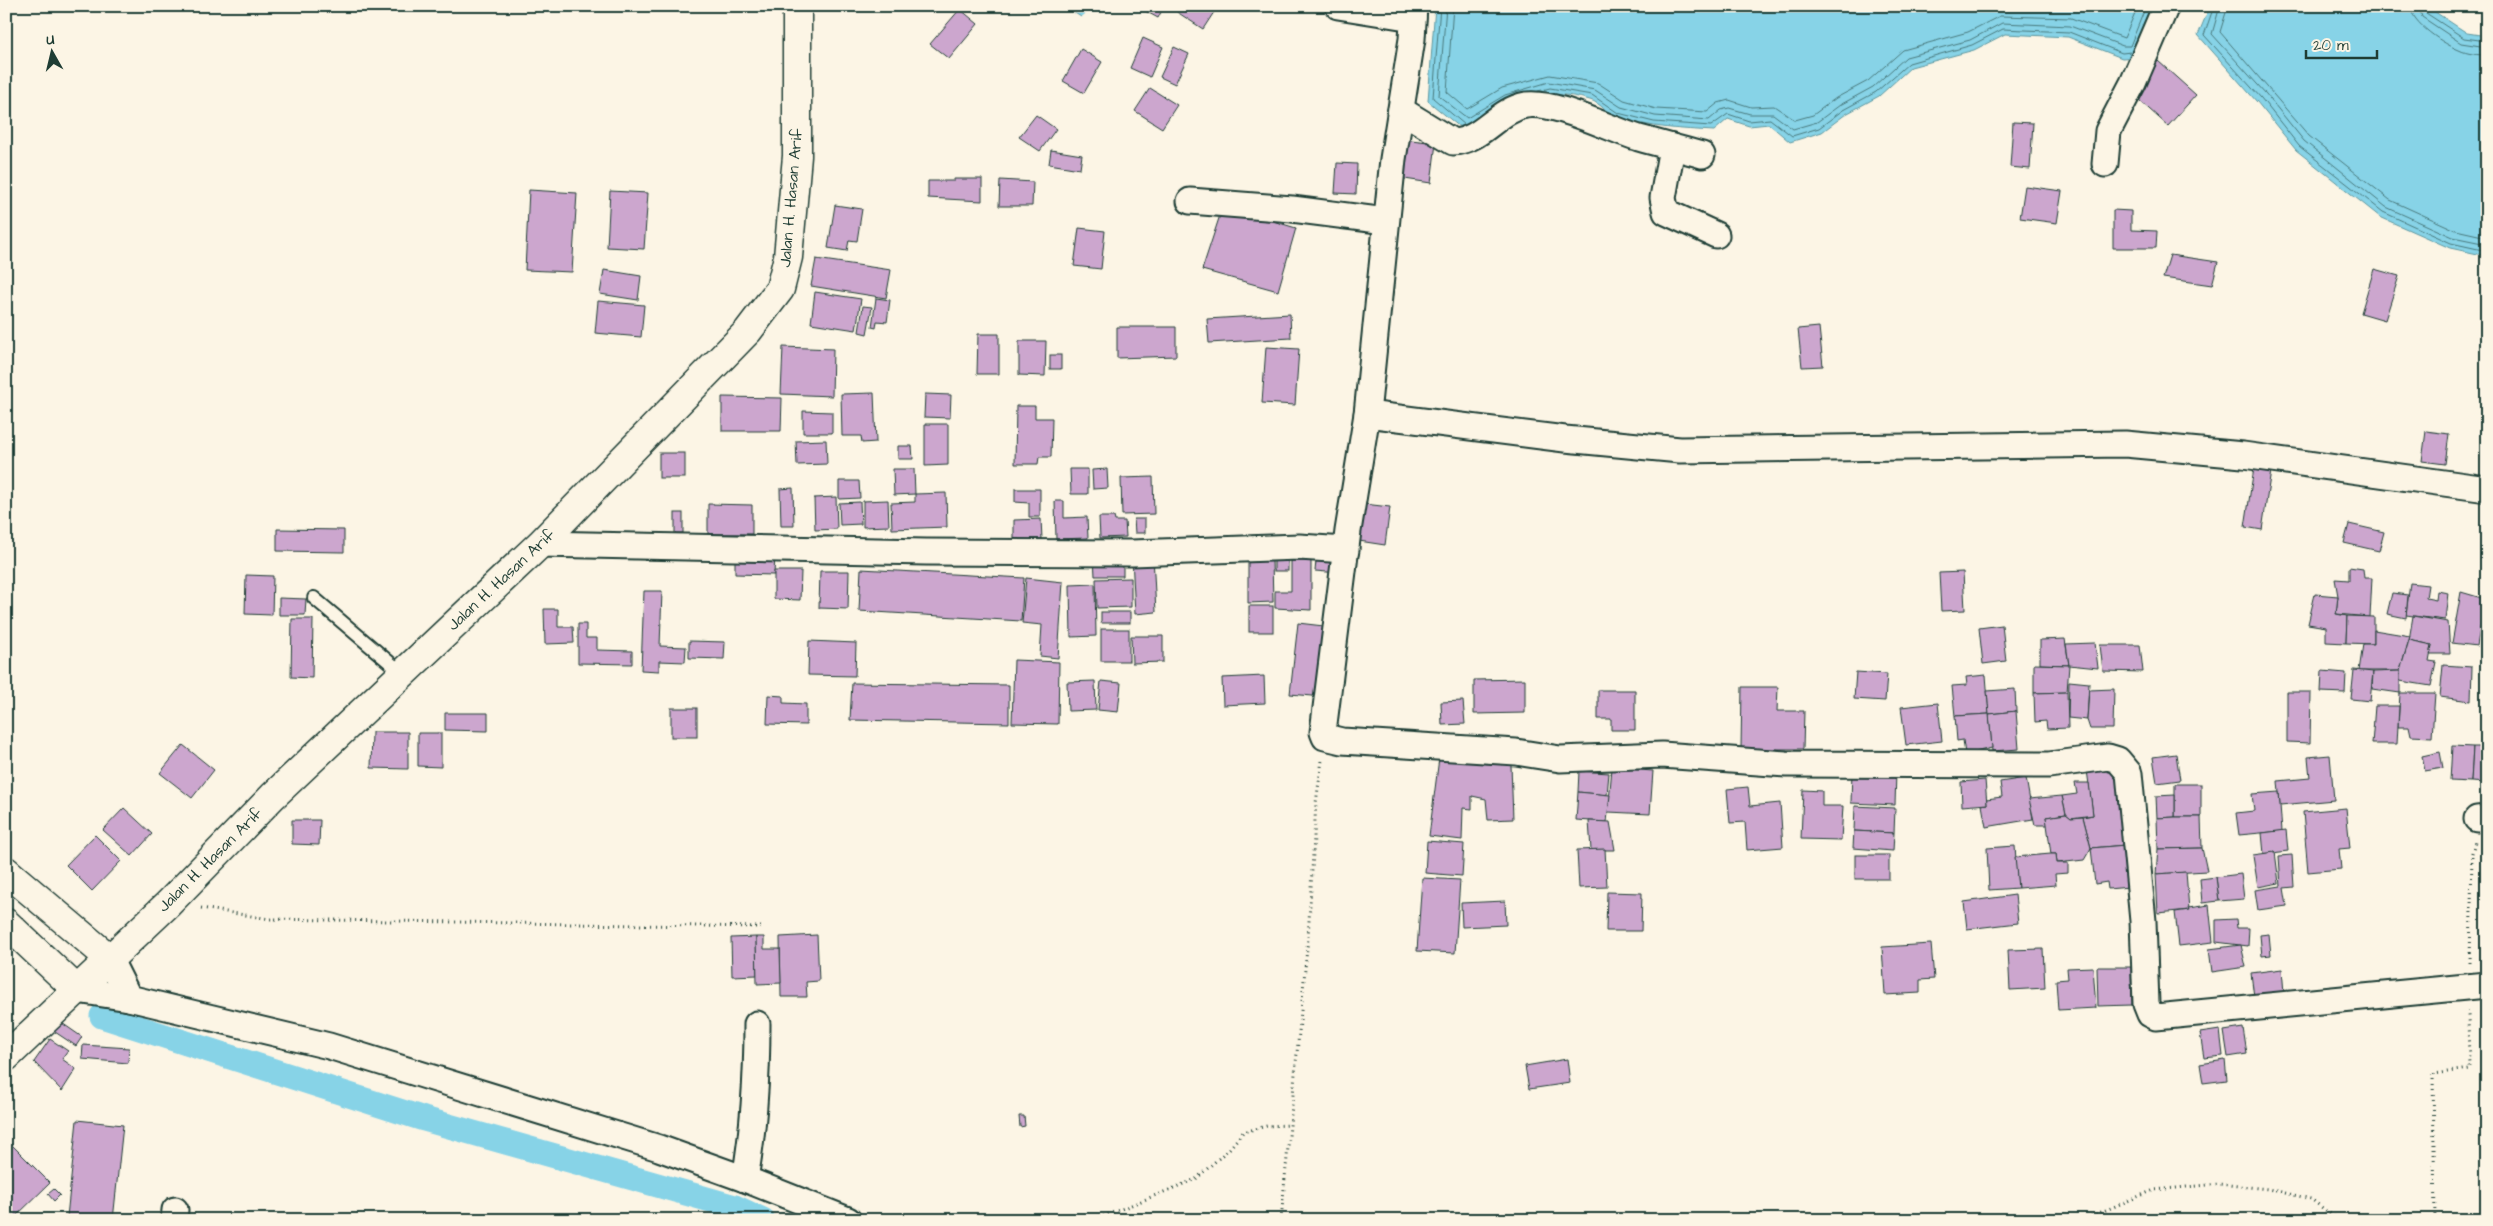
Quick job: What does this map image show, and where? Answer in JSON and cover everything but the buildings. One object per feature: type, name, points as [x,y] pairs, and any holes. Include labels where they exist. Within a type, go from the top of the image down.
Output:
[{"type":"main road","name":"Jalan H. Hasan Arif","points":[[6,1057],[168,904],[273,796],[540,544],[748,331],[780,289],[788,257],[797,156],[797,6]]},
{"type":"main road","points":[[6,871],[109,958]]},
{"type":"main road","points":[[16,931],[77,990]]},
{"type":"street","points":[[1338,6],[1414,12],[1407,115],[1386,220],[1367,414],[1346,550],[1323,732],[1325,737],[1454,750],[1516,752],[1560,759],[1662,755],[1786,764],[2049,765],[2108,757],[2118,760],[2129,773],[2143,921],[2146,1004],[2150,1014],[2156,1017],[2477,986]]},
{"type":"street","points":[[2104,164],[2108,131],[2133,83],[2166,6]]},
{"type":"street","points":[[1407,115],[1453,142],[1470,139],[1503,114],[1526,105],[1537,105],[1565,112],[1639,138],[1702,155]]},
{"type":"street","points":[[1672,147],[1663,198],[1666,212],[1716,235]]},
{"type":"street","points":[[1190,200],[1386,220]]},
{"type":"street","points":[[1367,414],[1574,440],[1680,450],[2125,444],[2243,455],[2487,489]]},
{"type":"street","points":[[540,544],[926,552],[1132,552],[1299,546],[1346,550]]},
{"type":"street","points":[[109,958],[129,998]]},
{"type":"street","points":[[77,990],[129,998],[329,1046],[659,1148],[745,1179],[848,1220]]},
{"type":"street","points":[[745,1179],[752,1138],[756,1093],[757,1024]]},
{"type":"lane","points":[[314,598],[402,673]]},
{"type":"path","points":[[1281,1220],[1308,938],[1316,803],[1325,737]]},
{"type":"path","points":[[2435,1220],[2433,1074],[2469,1069],[2477,986],[2471,972],[2472,853],[2482,818]]},
{"type":"path","points":[[168,904],[270,919],[761,927]]},
{"type":"path","points":[[1094,1220],[1196,1179],[1230,1148],[1243,1132],[1267,1126],[1290,1125]]},
{"type":"path","points":[[2082,1220],[2154,1190],[2219,1184],[2268,1189],[2311,1199],[2334,1217],[2344,1220]]},
{"type":"water","points":[[1064,6],[1093,6],[1081,17]]},
{"type":"water","points":[[1435,6],[2158,6],[2138,57],[2122,58],[2068,37],[2005,34],[1974,50],[1911,67],[1879,96],[1846,114],[1822,132],[1790,142],[1769,124],[1749,126],[1728,119],[1714,131],[1654,126],[1615,116],[1590,100],[1555,95],[1539,96],[1510,106],[1467,133],[1428,101]]},
{"type":"water","points":[[2210,6],[2426,6],[2467,33],[2487,36],[2487,256],[2450,248],[2380,217],[2296,150],[2198,35]]},
{"type":"waterway","points":[[102,1016],[424,1119],[735,1207],[763,1220]]}]
